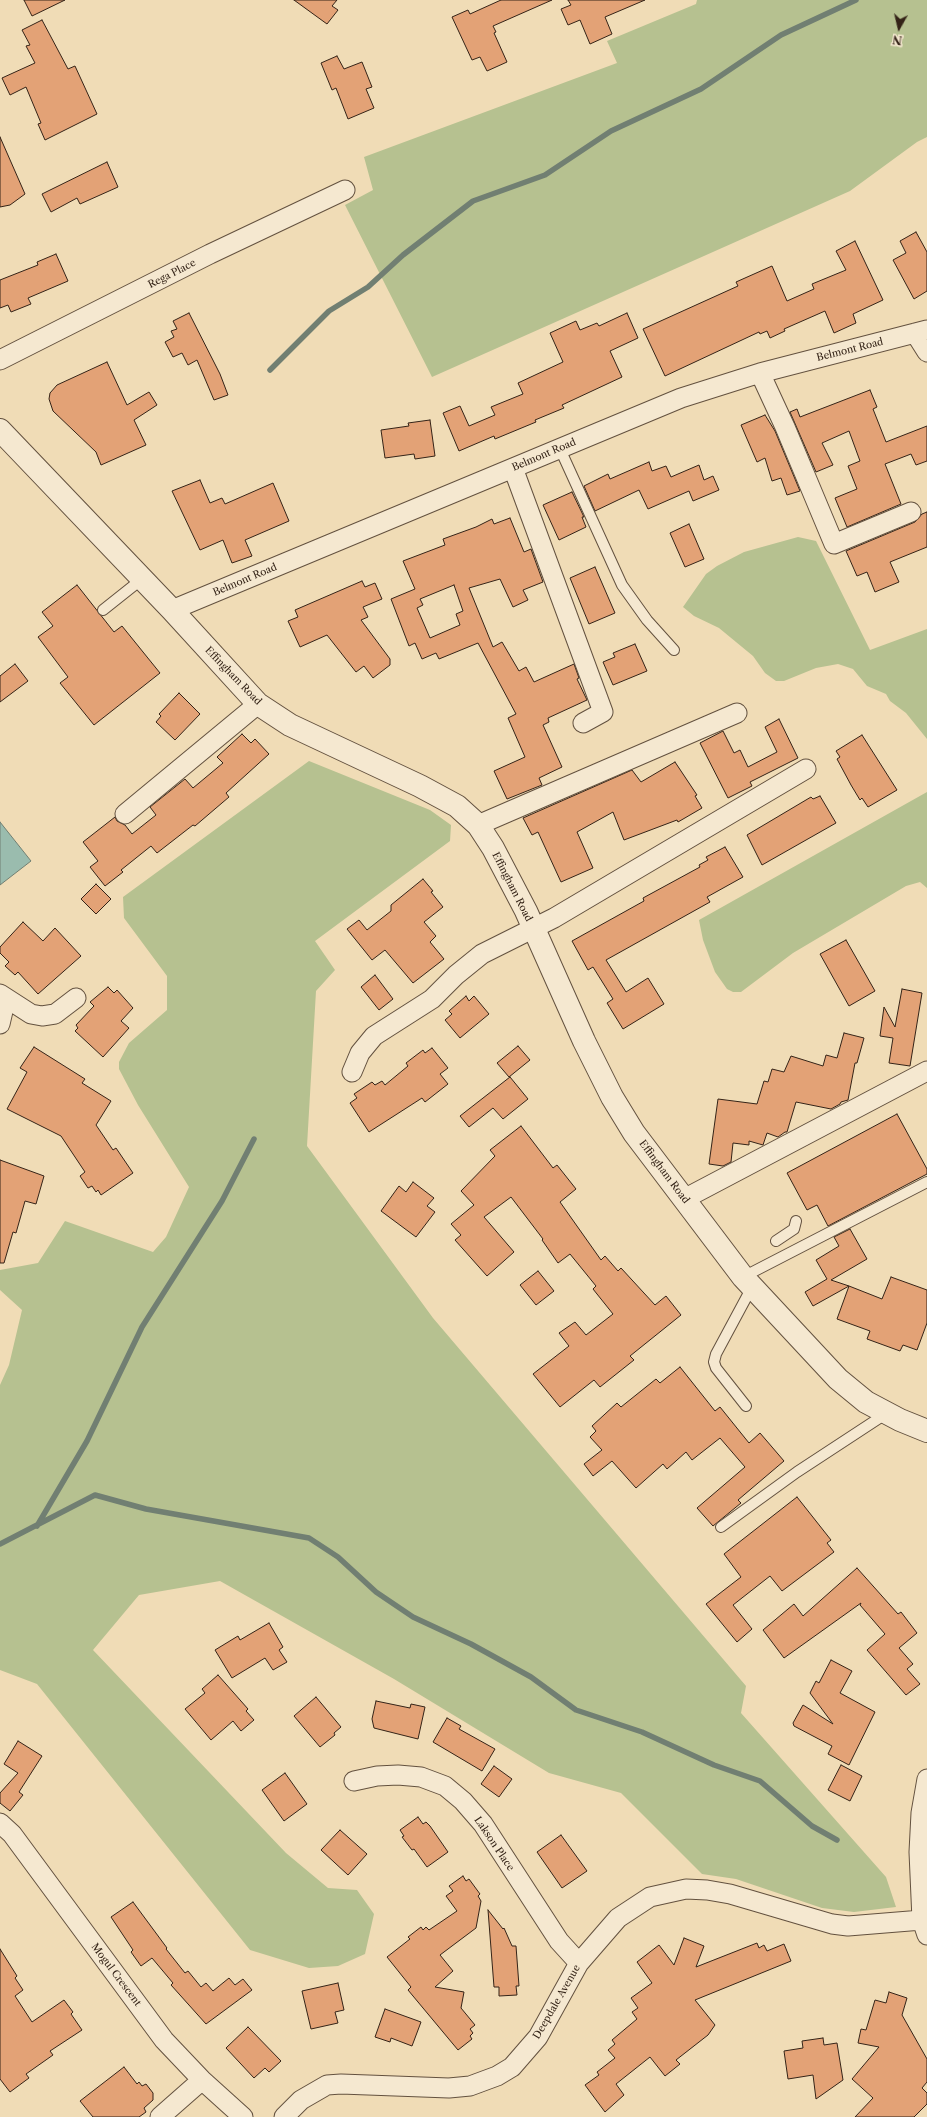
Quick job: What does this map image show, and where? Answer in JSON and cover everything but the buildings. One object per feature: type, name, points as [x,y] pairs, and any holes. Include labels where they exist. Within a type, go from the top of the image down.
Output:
[{"type":"street","name":"Rega Place","points":[[0,360],[210,254],[345,190]]},
{"type":"street","points":[[921,332],[927,352]]},
{"type":"street","name":"Belmont Road","points":[[172,610],[681,398],[760,373],[921,332]]},
{"type":"street","points":[[760,373],[785,427],[834,544],[911,512]]},
{"type":"street","name":"Effingham Road","points":[[0,430],[172,610],[258,704],[290,725],[420,786],[457,806],[478,825],[493,848],[533,929],[584,1041],[612,1097],[634,1133],[747,1282],[838,1379],[866,1402],[886,1413],[927,1431]]},
{"type":"street","points":[[513,468],[602,712],[583,723]]},
{"type":"street","points":[[125,814],[258,704]]},
{"type":"street","points":[[478,825],[737,713]]},
{"type":"street","points":[[352,1072],[360,1053],[374,1036],[432,999],[456,975],[482,954],[554,918],[806,768]]},
{"type":"street","points":[[0,1024],[3,996],[32,1014],[46,1016],[55,1014],[76,998]]},
{"type":"street","points":[[684,1199],[927,1071]]},
{"type":"street","name":"Lakson Place","points":[[354,1781],[377,1776],[398,1775],[421,1777],[445,1786],[463,1801],[483,1824],[559,1941],[579,1963]]},
{"type":"street","name":"Deepdale Avenue","points":[[284,2117],[301,2100],[328,2085],[341,2084],[449,2088],[470,2086],[497,2076],[512,2067],[538,2037],[579,1963],[618,1918],[650,1897],[686,1889],[707,1890],[730,1894],[832,1924],[925,1927],[919,1852],[921,1813],[927,1779]]},
{"type":"street","name":"Mogul Crescent","points":[[0,1823],[12,1834],[164,2040],[202,2080],[243,2117]]},
{"type":"street","points":[[160,2117],[202,2080]]},
{"type":"lane","points":[[560,449],[622,584],[647,620],[674,650]]},
{"type":"lane","points":[[103,610],[142,579]]},
{"type":"lane","points":[[746,1406],[716,1368],[714,1362],[716,1354],[747,1282],[927,1182]]},
{"type":"lane","points":[[776,1241],[794,1229],[796,1222]]},
{"type":"lane","points":[[721,1527],[797,1472],[886,1413]]},
{"type":"green space","points":[[697,0],[927,0],[927,137],[917,142],[850,191],[432,377],[345,205],[373,190],[364,157],[617,63],[607,41],[696,4]]},
{"type":"green space","points":[[798,537],[816,541],[870,650],[927,629],[927,739],[906,713],[890,701],[886,694],[867,686],[853,669],[838,664],[816,668],[784,681],[776,681],[765,673],[753,656],[719,628],[694,616],[683,607],[706,574],[717,566],[744,552]]},
{"type":"green space","points":[[309,761],[430,810],[451,825],[450,841],[315,941],[335,970],[316,991],[307,1146],[433,1318],[746,1686],[741,1713],[886,1877],[896,1907],[854,1912],[822,1908],[736,1879],[702,1874],[621,1793],[549,1773],[394,1679],[220,1581],[139,1595],[93,1650],[286,1853],[328,1888],[357,1890],[374,1914],[365,1954],[338,1966],[309,1968],[250,1950],[37,1684],[0,1670],[0,1385],[9,1365],[22,1310],[0,1290],[0,1270],[38,1263],[65,1221],[153,1252],[166,1237],[189,1187],[138,1105],[119,1069],[119,1062],[129,1043],[167,1010],[167,976],[124,918],[123,897]]},
{"type":"green space","points":[[927,792],[927,888],[920,882],[906,886],[793,953],[741,992],[733,992],[727,989],[715,972],[703,940],[699,920]]},
{"type":"shaded area","points":[[0,822],[31,861],[0,885]]},
{"type":"waterway","points":[[270,370],[329,311],[368,287],[403,255],[473,201],[545,175],[611,131],[701,89],[781,35],[856,0]]},
{"type":"waterway","points":[[37,1526],[87,1441],[142,1327],[222,1201],[254,1139]]},
{"type":"waterway","points":[[0,1544],[95,1495],[146,1509],[309,1538],[338,1557],[376,1592],[413,1617],[471,1644],[531,1677],[576,1710],[642,1732],[714,1765],[760,1781],[812,1826],[837,1840]]}]
